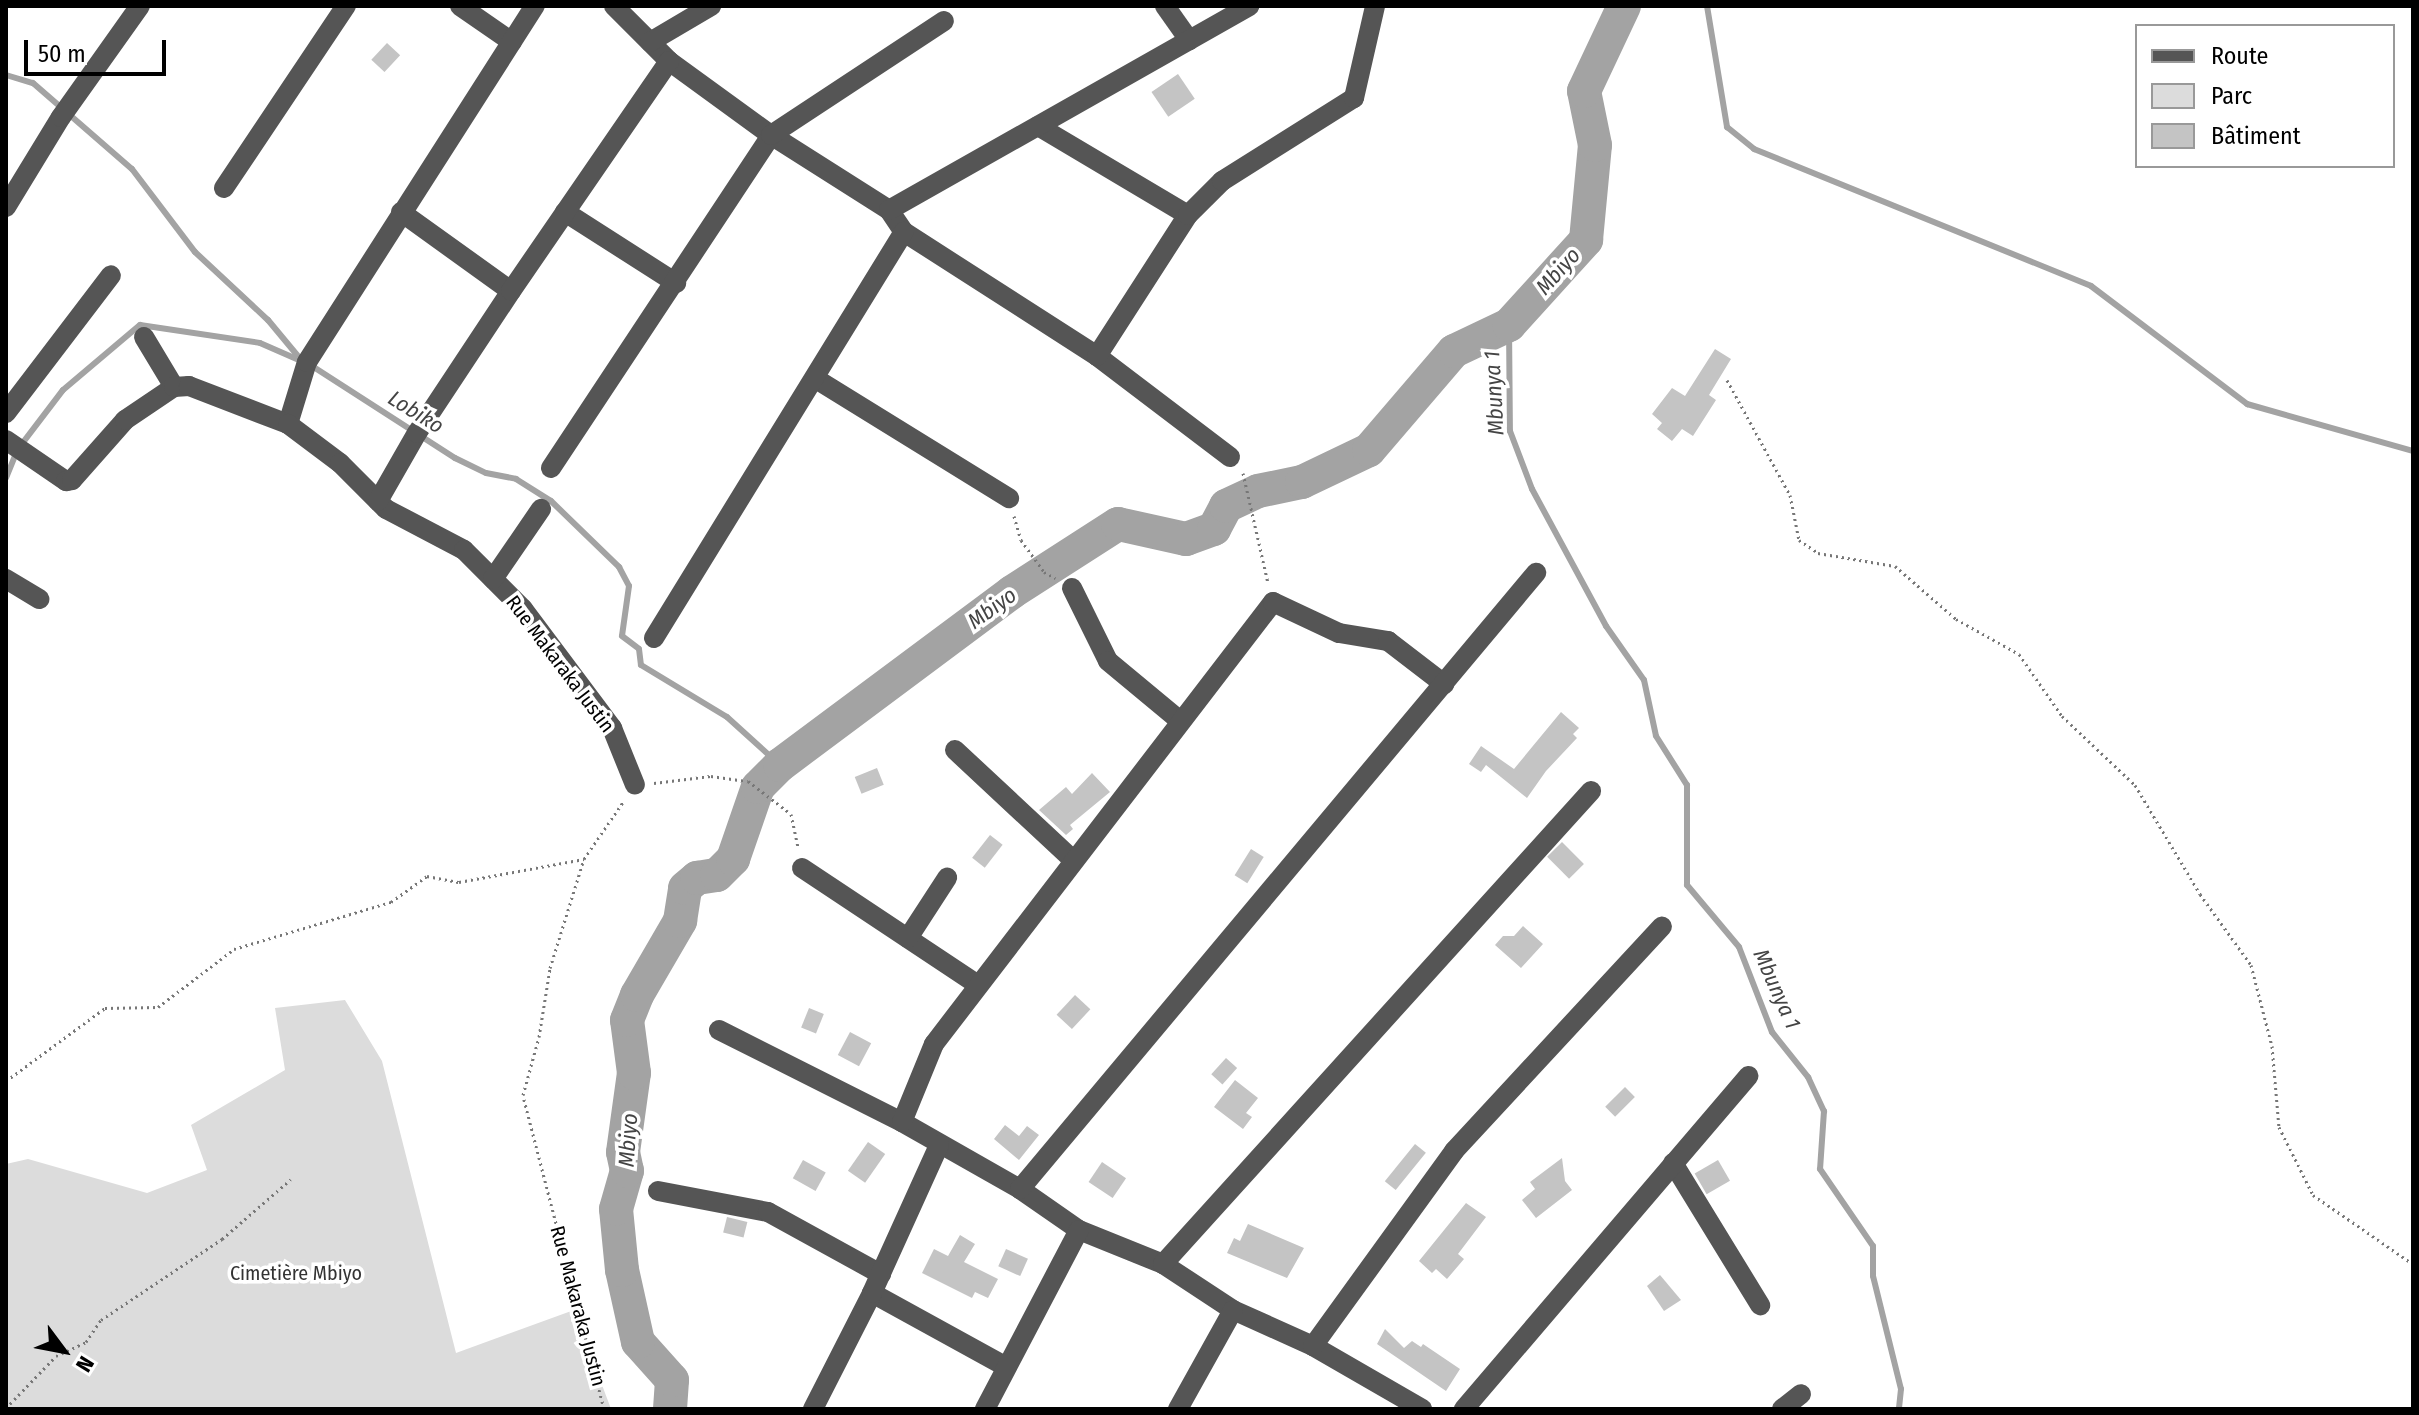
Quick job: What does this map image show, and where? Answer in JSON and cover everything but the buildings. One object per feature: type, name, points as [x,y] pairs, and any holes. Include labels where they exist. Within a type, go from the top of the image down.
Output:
[{"type":"street","points":[[6,207],[75,96],[140,6]]},
{"type":"street","points":[[224,188],[346,6]]},
{"type":"street","points":[[460,6],[512,42]]},
{"type":"street","points":[[288,424],[307,362],[535,6]]},
{"type":"street","points":[[614,6],[669,61],[771,135],[889,210],[904,232],[1097,356],[1230,457]]},
{"type":"street","points":[[650,42],[711,6]]},
{"type":"street","points":[[1165,6],[1189,40]]},
{"type":"street","points":[[889,210],[1249,6]]},
{"type":"street","points":[[1097,356],[1188,215],[1222,181],[1354,98],[1369,11]]},
{"type":"street","points":[[551,468],[771,135],[944,21]]},
{"type":"street","points":[[378,501],[417,433],[669,61]]},
{"type":"street","points":[[1038,126],[1188,215]]},
{"type":"street","points":[[401,212],[511,291]]},
{"type":"street","points":[[565,212],[676,283]]},
{"type":"street","points":[[654,638],[904,232]]},
{"type":"street","points":[[6,413],[111,275]]},
{"type":"street","points":[[6,440],[66,481],[72,480],[125,420],[174,387],[144,337]]},
{"type":"street","points":[[816,379],[1009,498]]},
{"type":"street","name":"Rue Makaraka Justin","points":[[174,387],[189,386],[288,424],[340,463],[386,509],[464,550],[523,609],[612,728],[635,785]]},
{"type":"street","points":[[493,579],[541,509]]},
{"type":"street","points":[[1020,1189],[1536,573]]},
{"type":"street","points":[[6,579],[39,599]]},
{"type":"street","points":[[1072,588],[1108,661],[1179,720]]},
{"type":"street","points":[[902,1122],[934,1044],[1179,720],[1273,602],[1339,633],[1388,641],[1444,684]]},
{"type":"street","points":[[955,750],[1073,860]]},
{"type":"street","points":[[1163,1264],[1591,791]]},
{"type":"street","points":[[802,868],[978,985]]},
{"type":"street","points":[[908,938],[947,878]]},
{"type":"street","points":[[1313,1346],[1454,1151],[1662,926]]},
{"type":"street","points":[[719,1030],[902,1122],[1020,1189],[1079,1230],[1163,1264],[1233,1310],[1313,1346],[1422,1409]]},
{"type":"street","points":[[1464,1409],[1748,1076]]},
{"type":"street","points":[[813,1409],[872,1293],[939,1145]]},
{"type":"street","points":[[1673,1163],[1760,1305]]},
{"type":"street","points":[[658,1191],[768,1212],[881,1274]]},
{"type":"street","points":[[985,1409],[1079,1230]]},
{"type":"street","points":[[872,1293],[1005,1366]]},
{"type":"street","points":[[1178,1409],[1233,1310]]},
{"type":"street","points":[[1782,1409],[1801,1394]]},
{"type":"path","points":[[1727,380],[1790,495],[1799,540],[1818,553],[1895,566],[1956,619],[2019,654],[2062,716],[2135,785],[2200,894],[2251,965],[2272,1046],[2279,1127],[2313,1195],[2413,1264]]},
{"type":"path","points":[[1247,485],[1273,602]]},
{"type":"path","points":[[1009,498],[1021,540],[1044,572],[1072,588]]},
{"type":"path","points":[[635,785],[711,776],[748,781],[791,814],[802,868]]},
{"type":"path","name":"Rue Makaraka Justin","points":[[604,1409],[523,1095],[539,1037],[550,968],[584,859],[635,785]]},
{"type":"path","points":[[6,1081],[105,1008],[158,1007],[234,949],[391,902],[427,876],[459,882],[584,859]]},
{"type":"path","points":[[6,1408],[56,1356],[86,1342],[101,1320],[222,1239],[291,1179]]},
{"type":"green space","name":"Cimetière Mbiyo","points":[[345,1000],[382,1061],[456,1353],[574,1310],[611,1409],[6,1409],[6,1164],[28,1159],[147,1193],[207,1170],[191,1125],[285,1070],[275,1008]]},
{"type":"waterway","name":"Mbiyo","points":[[670,1409],[672,1380],[638,1342],[622,1270],[616,1209],[627,1171],[623,1152],[634,1073],[627,1020],[637,995],[680,921],[685,888],[697,878],[717,875],[733,859],[758,787],[780,765],[1012,592],[1118,524],[1186,539],[1214,529],[1226,506],[1258,491],[1302,482],[1369,450],[1454,351],[1509,325],[1586,240],[1595,145],[1584,91],[1624,6]]},
{"type":"waterway","points":[[1707,6],[1727,127],[1754,149],[2091,286],[2247,404],[2413,451]]},
{"type":"waterway","name":"Lobiko","points":[[6,75],[33,83],[132,169],[195,252],[268,320],[302,361]]},
{"type":"waterway","points":[[6,478],[18,449],[63,390],[140,325],[260,343],[301,361]]},
{"type":"waterway","name":"Mbunya 1","points":[[1509,325],[1510,431],[1532,489],[1606,626],[1644,680],[1656,736],[1687,785],[1687,885],[1739,947],[1772,1032],[1808,1077],[1824,1111],[1820,1169],[1873,1246],[1873,1276],[1901,1389],[1899,1409]]},
{"type":"waterway","name":"Lobiko","points":[[312,366],[455,458],[486,473],[516,479],[551,501],[619,567],[629,586],[622,636],[639,649],[641,665],[727,717],[780,765]]}]
